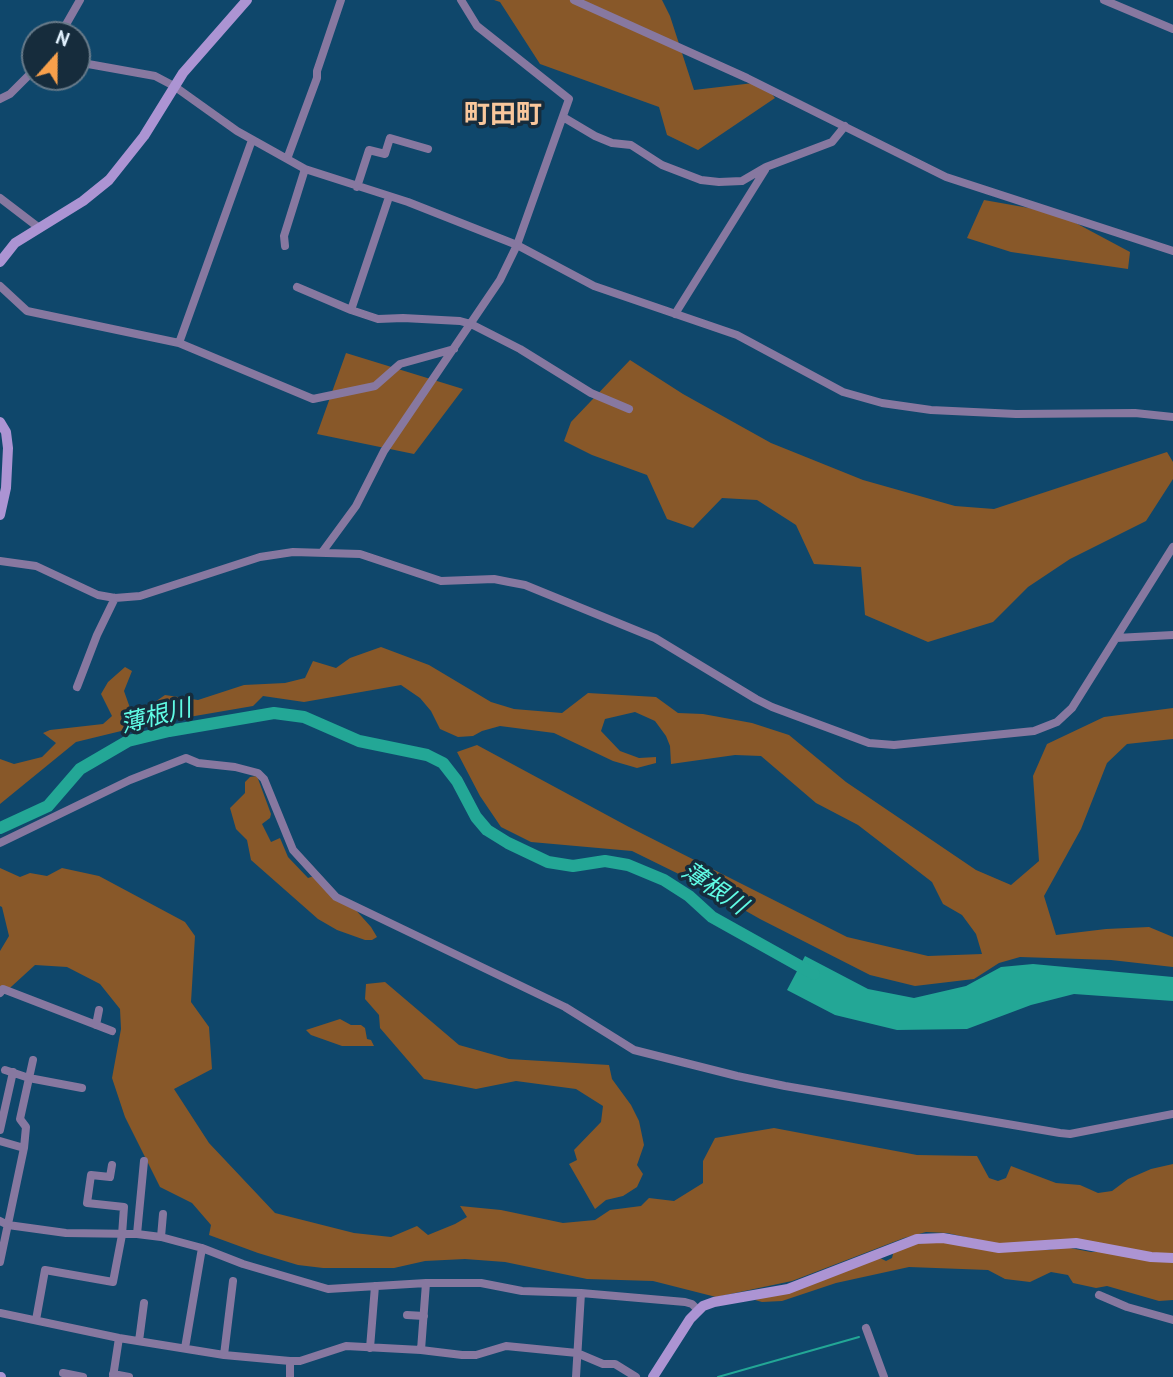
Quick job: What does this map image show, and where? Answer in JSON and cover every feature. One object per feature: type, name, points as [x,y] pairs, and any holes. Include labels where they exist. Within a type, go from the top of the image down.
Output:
[{"type":"main road","points":[[0,262],[15,243],[83,201],[109,180],[144,136],[174,86],[247,0]]},
{"type":"main road","points":[[0,422],[8,438],[6,488],[0,515]]},
{"type":"main road","points":[[653,1377],[698,1310],[714,1302],[798,1286],[881,1251],[926,1238],[943,1238],[999,1248],[1076,1243],[1151,1257],[1173,1258]]},
{"type":"street","points":[[68,21],[80,0]]},
{"type":"street","points":[[287,159],[317,78],[341,0]]},
{"type":"street","points":[[323,551],[356,506],[384,452],[500,280],[517,245],[569,99],[477,26],[461,0]]},
{"type":"street","points":[[574,0],[642,29],[946,177],[1173,251]]},
{"type":"street","points":[[1104,0],[1173,29]]},
{"type":"street","points":[[91,65],[155,76],[174,86],[237,131],[305,169],[517,245],[594,286],[737,335],[843,392],[882,403],[931,410],[1016,414],[1135,413],[1173,417]]},
{"type":"street","points":[[0,99],[21,82]]},
{"type":"street","points":[[563,117],[595,136],[612,143],[631,145],[662,165],[701,180],[719,182],[742,181],[766,167],[832,142],[845,126]]},
{"type":"street","points":[[357,187],[369,150],[385,154],[390,138],[428,149]]},
{"type":"street","points":[[179,343],[252,140]]},
{"type":"street","points":[[675,314],[766,167]]},
{"type":"street","points":[[285,246],[284,236],[305,169]]},
{"type":"street","points":[[351,310],[389,197]]},
{"type":"street","points":[[0,198],[38,227]]},
{"type":"street","points":[[0,286],[27,311],[179,343],[313,400],[375,386],[400,365],[454,349]]},
{"type":"street","points":[[297,288],[378,319],[435,319],[471,324],[520,349],[591,393],[629,409]]},
{"type":"street","points":[[0,561],[36,566],[98,595],[115,598],[140,596],[260,557],[323,551],[369,556],[441,582],[494,579],[525,585],[656,638],[772,707],[881,745],[1034,731],[1048,727],[1066,716],[1173,547]]},
{"type":"street","points":[[77,687],[115,598]]},
{"type":"street","points":[[1115,638],[1173,635]]},
{"type":"street","points":[[0,843],[130,780],[186,758],[198,764],[235,767],[258,773],[264,779],[293,850],[336,897],[565,1007],[634,1049],[785,1086],[1060,1133],[1070,1134],[1173,1114]]},
{"type":"street","points":[[0,993],[3,989],[112,1031]]},
{"type":"street","points":[[96,1025],[99,1010]]},
{"type":"street","points":[[0,1262],[4,1223],[24,1148],[26,1127],[20,1119],[33,1060]]},
{"type":"street","points":[[0,1130],[9,1071],[29,1078],[82,1088]]},
{"type":"street","points":[[0,1141],[24,1148]]},
{"type":"street","points":[[137,1234],[144,1161]]},
{"type":"street","points":[[36,1320],[45,1270],[113,1282],[124,1208],[87,1203],[91,1175],[110,1177],[112,1165]]},
{"type":"street","points":[[161,1237],[163,1214]]},
{"type":"street","points":[[4,1223],[66,1233],[161,1237],[328,1289],[426,1283],[481,1283],[522,1291],[581,1293],[688,1303],[698,1310]]},
{"type":"street","points":[[185,1348],[202,1248]]},
{"type":"street","points":[[224,1355],[233,1281]]},
{"type":"street","points":[[421,1350],[426,1283]]},
{"type":"street","points":[[370,1348],[375,1286]]},
{"type":"street","points":[[576,1377],[581,1293]]},
{"type":"street","points":[[1099,1295],[1126,1307],[1173,1320]]},
{"type":"street","points":[[139,1341],[144,1303]]},
{"type":"street","points":[[0,1313],[119,1338],[224,1355],[290,1362],[346,1346],[471,1355],[500,1346],[577,1353],[603,1364],[615,1364],[636,1377]]},
{"type":"street","points":[[407,1315],[424,1316]]},
{"type":"street","points":[[866,1328],[884,1377]]},
{"type":"street","points":[[119,1338],[113,1375],[129,1377]]},
{"type":"street","points":[[470,1343],[471,1355]]},
{"type":"street","points":[[290,1362],[290,1377]]},
{"type":"street","points":[[63,1373],[83,1377]]},
{"type":"shaded area","points":[[494,0],[662,0],[670,16],[694,90],[762,82],[775,98],[698,150],[667,135],[659,107],[540,64],[500,2]]},
{"type":"shaded area","points":[[984,200],[1057,213],[1130,252],[1128,269],[1011,252],[967,238]]},
{"type":"shaded area","points":[[346,353],[463,389],[414,454],[317,434]]},
{"type":"shaded area","points":[[630,360],[683,394],[771,443],[863,480],[955,506],[994,509],[1167,452],[1173,462],[1173,479],[1146,521],[1070,559],[1028,587],[993,622],[928,642],[865,615],[861,567],[814,564],[796,525],[757,500],[722,498],[693,528],[667,519],[647,475],[592,455],[564,441],[571,422]]},
{"type":"shaded area","points":[[381,647],[429,665],[491,702],[514,709],[562,713],[588,693],[656,697],[678,713],[703,714],[752,723],[789,735],[846,782],[976,870],[1011,885],[1039,861],[1033,776],[1047,744],[1104,717],[1173,708],[1173,739],[1127,744],[1107,763],[1081,829],[1044,896],[1056,935],[1149,927],[1173,937],[1173,967],[1111,960],[1020,957],[999,963],[974,979],[915,986],[870,975],[632,851],[531,842],[501,827],[480,796],[457,752],[477,745],[629,827],[847,937],[928,956],[982,954],[976,934],[962,915],[943,904],[932,882],[858,825],[816,803],[761,756],[735,755],[671,764],[670,746],[666,736],[655,721],[635,712],[605,719],[601,731],[620,751],[639,758],[656,757],[656,763],[637,768],[613,761],[554,733],[500,726],[473,736],[458,737],[440,729],[431,711],[420,698],[401,685],[304,702],[263,696],[253,706],[154,723],[76,742],[0,804],[0,759],[14,764],[42,757],[56,743],[43,733],[103,724],[112,716],[101,694],[108,682],[125,667],[132,671],[124,691],[130,708],[139,713],[165,695],[198,700],[244,685],[285,683],[305,678],[313,661],[336,668],[350,658]]},
{"type":"shaded area","points":[[257,776],[271,814],[262,824],[271,842],[280,838],[288,857],[308,878],[314,876],[354,908],[377,937],[365,940],[337,930],[318,919],[251,860],[247,840],[236,829],[230,808],[245,793],[245,782],[250,777]]},
{"type":"shaded area","points":[[0,868],[20,877],[30,873],[47,876],[62,868],[99,876],[185,922],[195,936],[191,1002],[209,1027],[212,1069],[174,1089],[209,1143],[275,1213],[354,1233],[391,1237],[417,1226],[428,1235],[455,1224],[467,1217],[460,1206],[501,1210],[563,1223],[595,1220],[610,1210],[641,1206],[649,1198],[674,1201],[703,1183],[703,1161],[715,1138],[774,1128],[917,1155],[977,1156],[989,1178],[998,1181],[1006,1178],[1011,1166],[1056,1183],[1080,1185],[1098,1193],[1112,1191],[1128,1179],[1151,1169],[1173,1164],[1173,1253],[1150,1253],[1076,1239],[998,1244],[947,1233],[926,1232],[792,1281],[716,1297],[653,1281],[587,1279],[505,1262],[465,1259],[425,1261],[394,1268],[323,1268],[298,1265],[258,1253],[209,1235],[211,1225],[192,1203],[160,1187],[125,1117],[112,1078],[121,1029],[120,1009],[100,984],[67,967],[35,965],[0,997],[0,951],[9,936],[0,906]]},
{"type":"shaded area","points":[[805,956],[868,989],[914,998],[966,986],[1001,967],[1033,964],[1173,977],[1173,1001],[1074,994],[1031,1005],[967,1029],[897,1030],[835,1015],[787,990]]},
{"type":"shaded area","points":[[385,982],[459,1045],[509,1059],[609,1065],[612,1079],[639,1121],[644,1145],[637,1165],[643,1174],[637,1187],[623,1196],[606,1200],[595,1209],[569,1164],[577,1160],[574,1150],[601,1122],[603,1106],[576,1089],[516,1081],[476,1089],[424,1079],[380,1028],[379,1015],[365,999],[366,984]]},
{"type":"shaded area","points":[[340,1019],[365,1028],[367,1039],[371,1040],[374,1046],[342,1046],[311,1035],[306,1030]]},
{"type":"shaded area","points":[[940,1241],[1032,1250],[1065,1247],[1173,1260],[1173,1300],[1159,1301],[1107,1286],[1096,1288],[1073,1283],[1068,1275],[1051,1272],[1030,1282],[1005,1279],[988,1270],[909,1267],[836,1283],[782,1301],[755,1300],[878,1257],[886,1261],[892,1258],[894,1250],[908,1245]]},
{"type":"waterway","name":"薄根川","points":[[0,828],[48,806],[80,769],[128,741],[274,713],[304,717],[359,741],[427,755],[443,763],[457,781],[476,817],[487,830],[508,843],[548,862],[573,866],[605,861],[628,865],[664,880],[689,896],[712,917],[814,974]]},
{"type":"waterway","points":[[718,1377],[859,1337]]},
{"type":"district","name":"町田町","points":[[503,116]]}]
